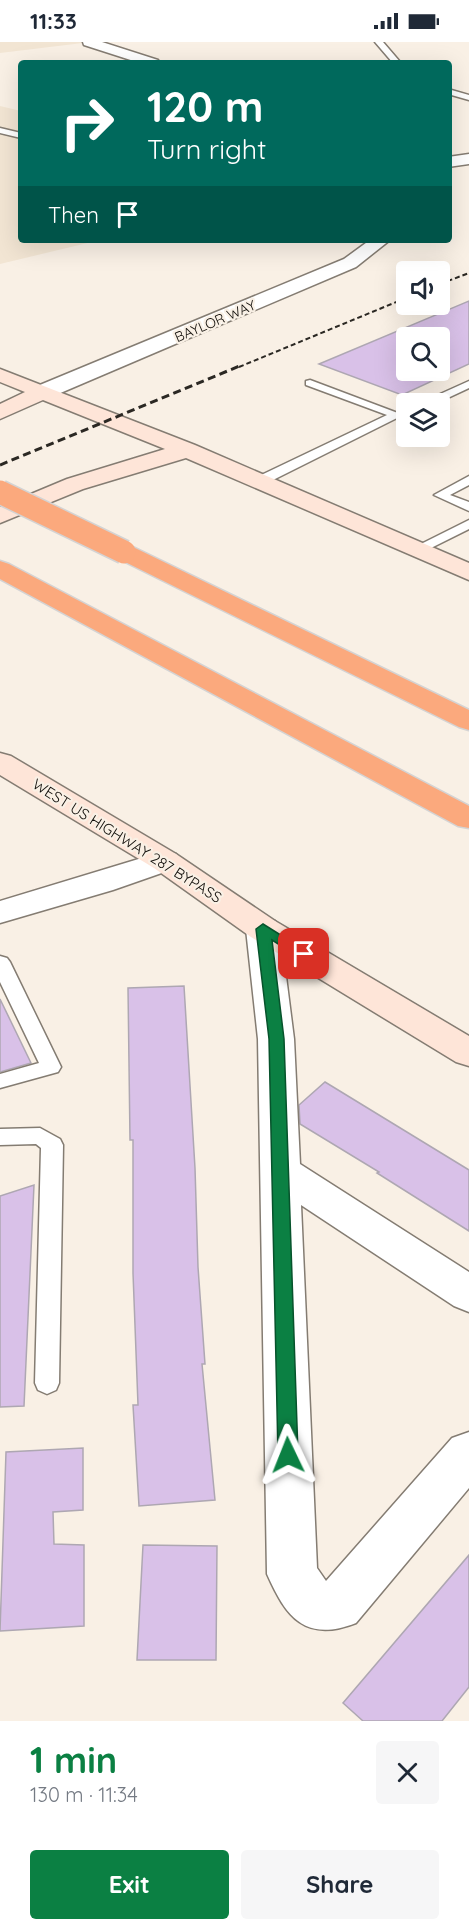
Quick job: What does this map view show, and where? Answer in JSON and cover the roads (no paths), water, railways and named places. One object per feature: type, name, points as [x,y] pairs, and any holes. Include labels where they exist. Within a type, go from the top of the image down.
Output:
[{"type":"highway","points":[[0,492],[469,722]]},
{"type":"highway","points":[[0,568],[469,819]]},
{"type":"main road","points":[[0,375],[187,450],[469,572]]},
{"type":"main road","points":[[0,412],[43,392]]},
{"type":"main road","points":[[0,516],[75,484],[187,450]]},
{"type":"main road","name":"WEST US HIGHWAY 287 BYPASS","points":[[0,762],[165,861],[263,929],[469,1053]]},
{"type":"street","points":[[90,42],[144,60]]},
{"type":"street","points":[[452,161],[469,159]]},
{"type":"street","name":"BAYLOR WAY","points":[[43,392],[350,263],[377,243]]},
{"type":"street","points":[[0,912],[101,883],[165,861]]},
{"type":"street","points":[[263,929],[276,1039],[292,1574],[312,1604],[338,1606],[469,1453]]},
{"type":"street","points":[[280,1172],[469,1294]]},
{"type":"lane","points":[[379,42],[394,60]]},
{"type":"lane","points":[[452,92],[469,98]]},
{"type":"lane","points":[[0,130],[18,135]]},
{"type":"lane","points":[[310,383],[396,411]]},
{"type":"lane","points":[[449,393],[469,384]]},
{"type":"lane","points":[[260,481],[396,416]]},
{"type":"lane","points":[[469,480],[440,495],[469,507]]},
{"type":"lane","points":[[418,549],[469,524]]},
{"type":"lane","points":[[0,963],[51,1067],[0,1081]]},
{"type":"lane","points":[[0,1137],[40,1136],[52,1145],[47,1383]]},
{"type":"railway","points":[[450,280],[469,273]]},
{"type":"railway","points":[[239,367],[396,302]]},
{"type":"railway","points":[[0,465],[242,365]]}]
